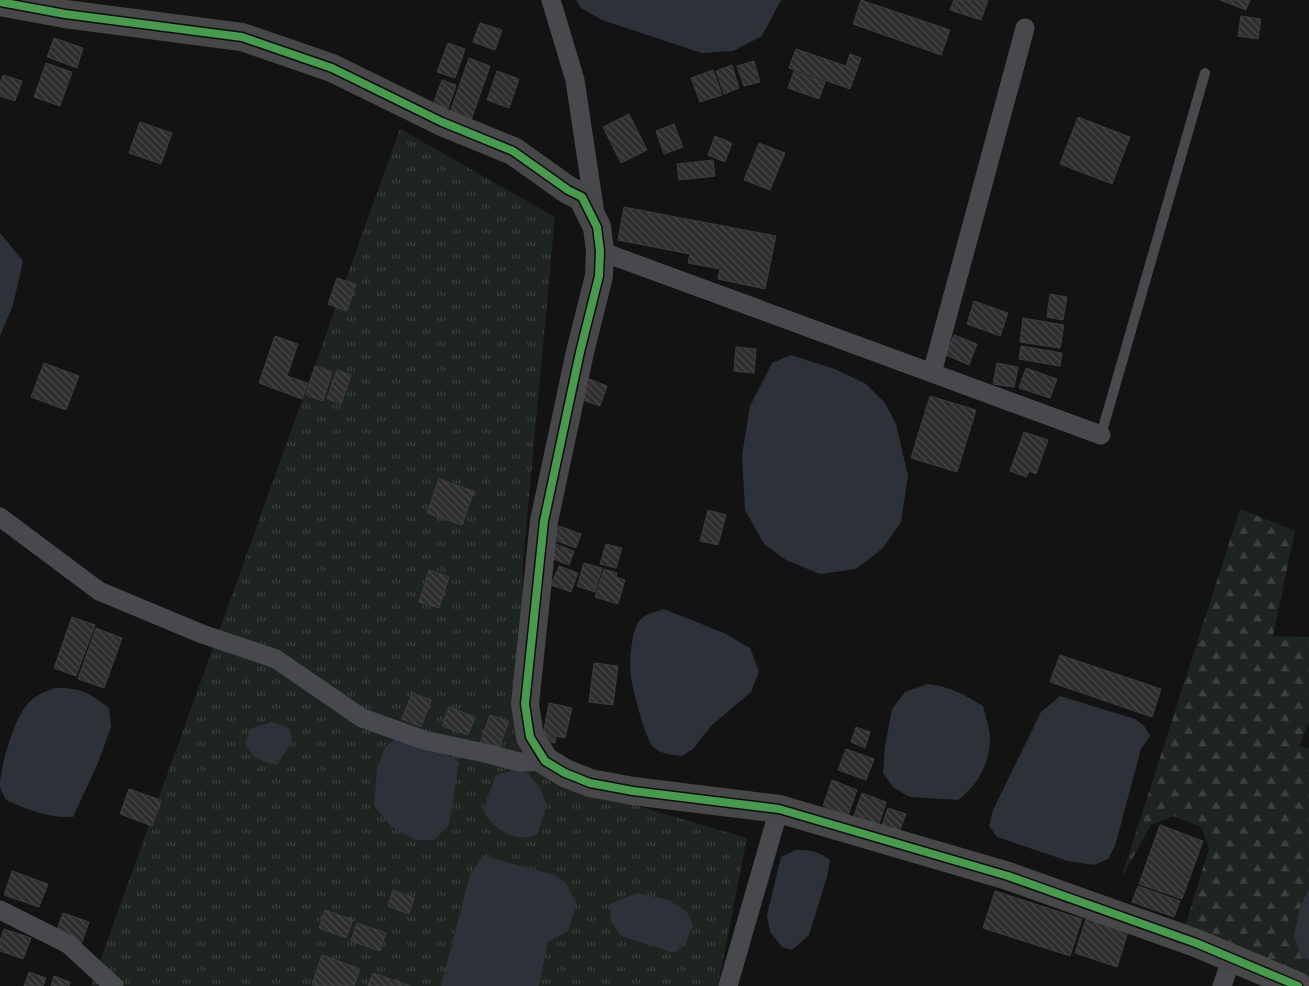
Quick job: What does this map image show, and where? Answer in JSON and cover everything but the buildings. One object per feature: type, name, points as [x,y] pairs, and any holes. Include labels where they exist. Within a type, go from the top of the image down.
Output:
[{"type":"street","points":[[551,0],[575,80],[599,239],[599,276],[580,352],[544,521],[525,704],[530,737],[545,761],[565,773],[590,783],[632,791],[779,809],[1031,883],[1178,936],[1298,986]]},
{"type":"street","points":[[0,2],[65,14],[242,38],[332,68],[442,122],[513,151],[568,190],[582,197],[599,239],[932,373],[1102,435]]},
{"type":"street","points":[[932,373],[1025,28]]},
{"type":"street","points":[[0,517],[99,591],[202,634],[276,659],[362,718],[424,740],[519,762],[545,761]]},
{"type":"street","points":[[728,986],[779,809]]},
{"type":"street","points":[[0,910],[68,944],[114,986]]},
{"type":"street","points":[[1222,986],[1232,958]]},
{"type":"lane","points":[[1102,435],[1204,73]]},
{"type":"green space","points":[[400,129],[555,217],[523,563],[518,735],[556,782],[747,838],[718,986],[91,986]]},
{"type":"green space","points":[[1240,509],[1295,531],[1273,636],[1309,637],[1309,723],[1299,746],[1309,748],[1309,984],[1185,927],[1209,848],[1201,827],[1174,816],[1151,825],[1121,879]]},
{"type":"shaded area","points":[[576,0],[781,0],[762,36],[733,51],[702,53],[602,20],[581,8]]},
{"type":"shaded area","points":[[0,233],[23,261],[13,305],[0,336]]},
{"type":"shaded area","points":[[791,355],[835,369],[866,384],[885,403],[896,424],[908,476],[901,522],[882,549],[856,569],[820,574],[786,560],[764,544],[745,510],[742,456],[750,406],[772,363]]},
{"type":"shaded area","points":[[664,609],[724,633],[750,648],[759,672],[751,692],[711,726],[693,749],[682,756],[663,753],[653,747],[643,725],[631,677],[631,652],[636,627],[644,617]]},
{"type":"shaded area","points":[[928,684],[957,692],[983,706],[987,721],[990,736],[985,764],[972,787],[958,800],[910,797],[894,788],[883,773],[885,746],[892,709],[905,692]]},
{"type":"shaded area","points":[[55,688],[84,692],[109,708],[111,727],[98,763],[73,817],[47,815],[14,804],[6,800],[0,786],[2,767],[8,744],[21,713],[35,697]]},
{"type":"shaded area","points":[[1060,696],[1135,719],[1145,727],[1150,736],[1141,749],[1115,846],[1108,859],[1094,865],[1068,861],[997,837],[989,826],[993,810],[1041,712]]},
{"type":"shaded area","points":[[272,722],[285,726],[290,730],[292,742],[277,765],[254,756],[245,742],[252,728]]},
{"type":"shaded area","points":[[399,736],[445,753],[459,762],[449,825],[434,840],[415,840],[392,827],[374,806],[377,769],[385,747]]},
{"type":"shaded area","points":[[523,767],[540,788],[547,806],[537,835],[529,837],[507,834],[500,830],[484,813],[487,798],[496,775]]},
{"type":"shaded area","points":[[796,850],[814,852],[830,860],[827,877],[809,935],[792,950],[782,947],[770,932],[767,915],[781,857]]},
{"type":"shaded area","points":[[484,856],[555,875],[566,883],[577,905],[568,931],[548,942],[539,986],[441,986],[470,874]]},
{"type":"shaded area","points":[[1309,888],[1309,960],[1301,957],[1294,936],[1300,907]]},
{"type":"shaded area","points":[[637,893],[669,900],[688,913],[693,925],[686,943],[674,953],[621,936],[611,921],[610,904]]},
{"type":"cycle path","points":[[0,2],[65,14],[242,37],[332,68],[442,122],[513,151],[568,190],[582,197],[597,227],[600,251],[599,276],[580,352],[544,521],[525,704],[530,737],[545,761],[565,773],[590,783],[633,791],[779,809],[1008,876],[1196,943],[1298,986]]}]
